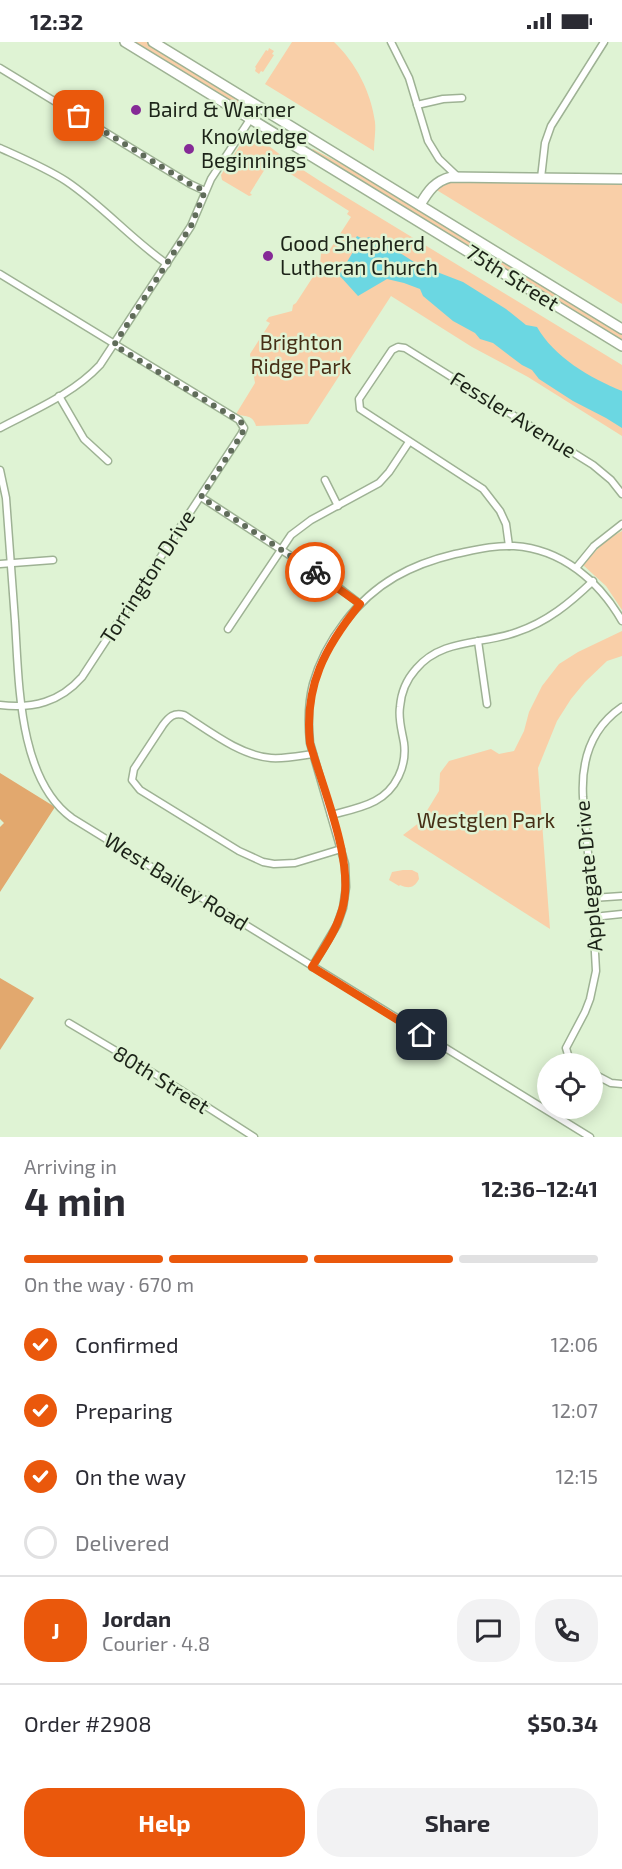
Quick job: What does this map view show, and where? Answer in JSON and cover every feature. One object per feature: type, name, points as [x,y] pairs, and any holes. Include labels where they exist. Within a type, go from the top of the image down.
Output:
[{"type":"main road","name":"75th Street","points":[[126,42],[622,346]]},
{"type":"main road","name":"75th Street","points":[[153,42],[622,329]]},
{"type":"main road","points":[[250,118],[274,115]]},
{"type":"main road","points":[[420,204],[436,183],[445,178],[622,179]]},
{"type":"street","points":[[391,42],[409,78],[431,148],[458,177]]},
{"type":"street","points":[[541,178],[544,143],[551,126],[604,42]]},
{"type":"street","points":[[0,68],[205,191]]},
{"type":"street","points":[[417,105],[443,99],[462,98]]},
{"type":"street","points":[[0,428],[76,386],[93,372],[114,345],[191,226],[205,191],[250,118]]},
{"type":"street","points":[[0,148],[65,180],[167,264]]},
{"type":"street","points":[[0,274],[114,345]]},
{"type":"street","name":"Torrington Drive","points":[[0,705],[41,705],[59,697],[82,677],[244,428],[242,423],[114,345]]},
{"type":"street","name":"Fessler Avenue","points":[[409,442],[364,413],[358,404],[389,353],[398,347],[405,348],[593,465],[611,480],[622,494]]},
{"type":"street","points":[[59,396],[84,439],[108,461]]},
{"type":"street","points":[[228,629],[280,549],[297,528],[379,483],[409,442],[489,494],[506,524],[509,546]]},
{"type":"street","name":"West Bailey Road","points":[[0,470],[6,498],[22,706],[27,740],[49,793],[66,813],[590,1137]]},
{"type":"street","points":[[325,480],[338,506]]},
{"type":"street","points":[[201,497],[338,587],[360,604]]},
{"type":"street","points":[[576,568],[594,546],[622,524]]},
{"type":"street","points":[[312,967],[334,931],[343,908],[346,872],[332,815],[313,754],[309,728],[310,701],[313,685],[322,662],[332,643],[360,604],[394,578],[425,563],[477,549],[509,546],[542,551],[576,568],[608,599],[622,621]]},
{"type":"street","points":[[0,564],[53,560]]},
{"type":"street","points":[[332,815],[374,801],[390,789],[397,780],[405,750],[400,706],[406,685],[415,669],[438,651],[457,644],[516,633],[544,620],[570,602],[592,581]]},
{"type":"street","points":[[478,641],[487,704]]},
{"type":"street","name":"Applegate Drive","points":[[566,1053],[567,1043],[590,999],[595,978],[596,955],[583,796],[584,764],[590,744],[600,727],[622,707]]},
{"type":"street","points":[[313,754],[274,758],[256,755],[241,750],[184,715],[177,714],[170,717],[163,725],[134,769],[132,778],[140,790],[253,858],[274,864],[286,864],[341,849]]},
{"type":"street","points":[[592,898],[622,896]]},
{"type":"street","points":[[593,917],[622,914]]},
{"type":"street","name":"80th Street","points":[[69,1023],[165,1080],[252,1137]]},
{"type":"street","points":[[603,1079],[611,1083],[622,1084]]},
{"type":"green space","points":[[132,42],[147,42],[259,110],[258,112],[247,112]]},
{"type":"green space","points":[[292,42],[334,42],[349,59],[366,89],[373,111],[374,151],[265,84]]},
{"type":"green space","points":[[269,48],[274,51],[272,54],[274,55],[263,72],[259,74],[255,71],[255,67]]},
{"type":"green space","name":"Brighton Ridge Park","points":[[249,131],[323,183],[622,365],[622,436],[391,296],[308,424],[256,426],[253,419],[236,414],[255,383],[250,354],[270,323],[266,321],[269,317],[292,311],[293,305],[320,266],[321,253],[327,254],[351,217],[347,214],[349,211],[270,161],[250,193],[252,195],[249,196],[222,180],[221,175]]},
{"type":"green space","points":[[313,149],[376,182],[622,333],[622,342],[311,151]]},
{"type":"green space","points":[[450,181],[622,183],[622,304],[435,189]]},
{"type":"green space","points":[[622,531],[622,610],[606,586],[583,565],[601,546]]},
{"type":"green space","name":"Westglen Park","points":[[622,631],[622,656],[607,661],[571,699],[557,721],[538,768],[550,929],[403,835],[420,822],[439,791],[440,773],[449,761],[491,749],[499,754],[514,751],[542,686],[559,664],[578,652]]},
{"type":"green space","points":[[403,870],[418,873],[419,879],[413,886],[399,886],[389,880],[392,872]]},
{"type":"shaded area","points":[[0,773],[55,807],[0,892],[0,827],[4,823],[0,819]]},
{"type":"shaded area","points":[[0,978],[34,998],[0,1050]]},
{"type":"water","points":[[357,236],[361,238],[357,246],[369,237],[386,244],[425,269],[463,282],[506,309],[526,325],[537,327],[544,338],[563,357],[598,380],[622,391],[622,428],[573,401],[539,379],[532,370],[493,343],[480,339],[475,333],[453,321],[423,296],[420,289],[387,279],[358,296],[339,275],[356,247],[352,244]]},
{"type":"way so far","points":[[79,116],[205,191],[191,226],[114,345],[241,422],[244,428],[242,434],[201,497],[315,572]]},
{"type":"place","name":"Baird & Warner","points":[[136,110]]},
{"type":"place","name":"Knowledge Beginnings","points":[[189,149]]},
{"type":"place","name":"Good Shepherd Lutheran Church","points":[[268,256]]},
{"type":"route","points":[[315,572],[360,604],[325,655],[315,677],[310,701],[310,743],[346,872],[343,908],[337,925],[312,967],[422,1035]]}]
